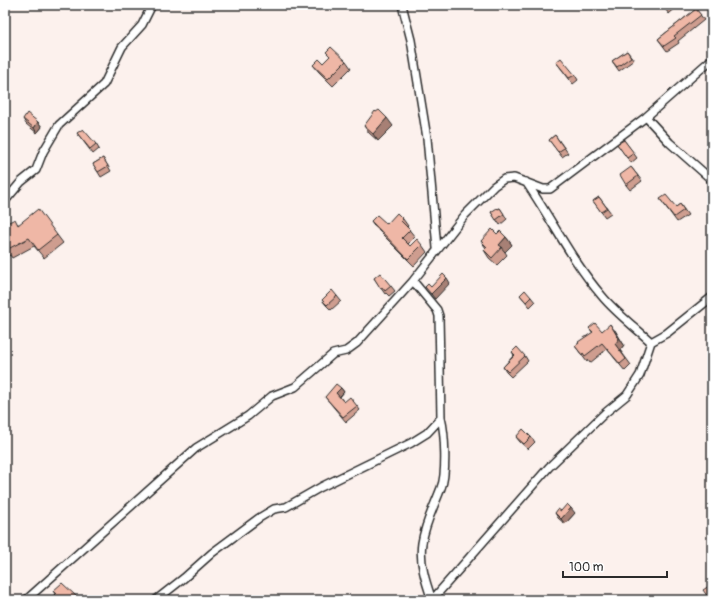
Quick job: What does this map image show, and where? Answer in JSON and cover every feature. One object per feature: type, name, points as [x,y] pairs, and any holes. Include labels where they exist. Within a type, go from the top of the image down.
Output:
[{"type":"street","points":[[5,201],[21,182],[36,170],[43,152],[59,125],[104,84],[122,47],[142,25],[152,5]]},
{"type":"street","points":[[402,5],[411,40],[427,138],[438,248]]},
{"type":"street","points":[[26,600],[196,448],[248,416],[272,396],[295,387],[333,354],[346,351],[357,343],[413,281],[465,215],[494,186],[504,179],[514,178],[543,189],[550,189],[646,117],[712,59]]},
{"type":"street","points":[[646,117],[670,143],[712,180]]},
{"type":"street","points":[[526,182],[545,210],[570,254],[602,297],[651,342]]},
{"type":"street","points":[[413,281],[437,310],[439,316],[441,418],[444,444],[442,483],[427,518],[422,544],[422,567],[432,600]]},
{"type":"street","points":[[432,600],[549,467],[605,413],[627,395],[640,375],[651,342],[667,333],[712,297]]},
{"type":"street","points":[[156,600],[212,553],[259,518],[274,509],[286,507],[321,487],[411,443],[427,433],[441,418]]},
{"type":"building","points":[[663,5],[670,5],[666,8]]},
{"type":"building","points":[[696,9],[701,15],[674,36],[676,38],[664,46],[658,39]]},
{"type":"building","points":[[331,47],[346,61],[328,79],[313,65],[319,59],[323,63],[330,56],[326,52]]},
{"type":"building","points":[[627,51],[631,57],[617,67],[612,61]]},
{"type":"building","points":[[561,58],[575,75],[569,78],[556,62]]},
{"type":"building","points":[[379,110],[387,118],[373,134],[364,126],[375,111],[376,112]]},
{"type":"building","points":[[27,113],[38,122],[34,128],[23,119]]},
{"type":"building","points":[[83,129],[96,144],[90,149],[77,133]]},
{"type":"building","points":[[555,135],[564,148],[558,152],[549,140]]},
{"type":"building","points":[[624,140],[634,153],[627,158],[617,144]]},
{"type":"building","points":[[103,158],[108,166],[98,172],[93,164]]},
{"type":"building","points":[[631,167],[638,176],[626,185],[620,175]]},
{"type":"building","points":[[666,195],[676,207],[680,204],[684,210],[674,217],[660,199]]},
{"type":"building","points":[[599,197],[607,208],[601,212],[593,201]]},
{"type":"building","points":[[497,208],[500,208],[504,214],[496,220],[491,212]]},
{"type":"building","points":[[38,209],[57,235],[38,250],[29,238],[6,250],[5,219],[7,223],[15,219],[18,225]]},
{"type":"building","points":[[397,213],[403,219],[401,221],[410,230],[402,238],[410,246],[417,239],[422,245],[408,259],[371,221],[377,215],[387,224]]},
{"type":"building","points":[[492,229],[497,234],[500,231],[506,237],[499,245],[502,247],[492,258],[484,250],[487,247],[481,241]]},
{"type":"building","points":[[380,273],[391,286],[385,291],[383,288],[381,289],[374,278]]},
{"type":"building","points":[[443,274],[447,278],[431,294],[425,287],[428,284],[431,287]]},
{"type":"building","points":[[332,290],[337,296],[327,305],[322,300]]},
{"type":"building","points":[[525,290],[531,297],[526,302],[520,295]]},
{"type":"building","points":[[595,323],[602,331],[610,324],[619,339],[615,344],[626,359],[620,364],[602,343],[585,356],[583,353],[582,355],[575,346],[579,343],[578,342],[593,332],[589,328]]},
{"type":"building","points":[[517,347],[525,356],[508,372],[503,367],[515,355],[512,352]]},
{"type":"building","points":[[336,384],[341,388],[336,393],[344,402],[350,397],[357,406],[343,417],[325,397]]},
{"type":"building","points":[[523,429],[531,437],[524,444],[516,437]]},
{"type":"building","points":[[567,504],[571,508],[561,519],[555,513],[558,509],[561,511]]},
{"type":"building","points":[[62,583],[76,596],[71,600],[49,600],[56,594],[53,591]]},
{"type":"building","points":[[709,586],[712,590],[712,600],[710,600],[703,590]]}]
